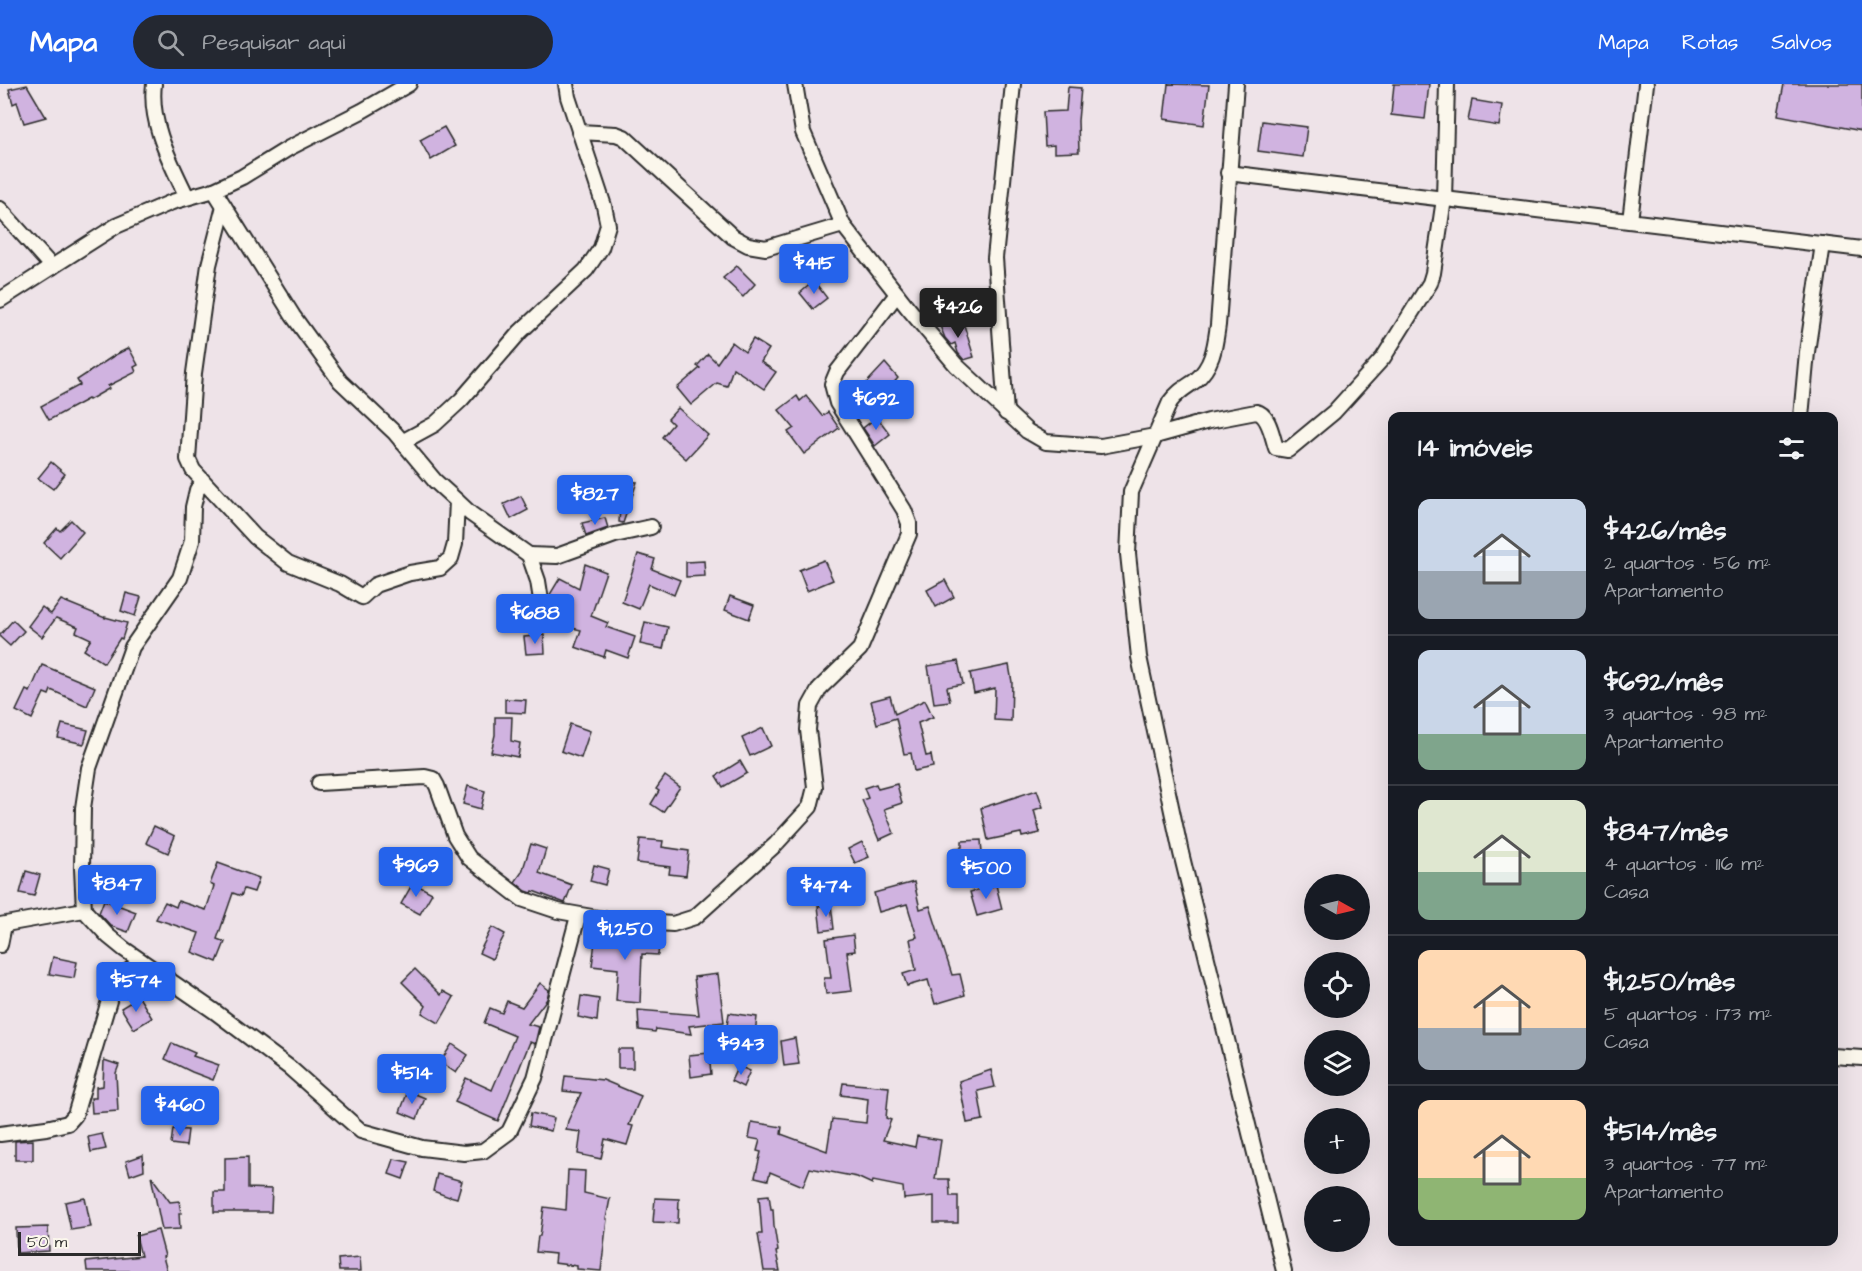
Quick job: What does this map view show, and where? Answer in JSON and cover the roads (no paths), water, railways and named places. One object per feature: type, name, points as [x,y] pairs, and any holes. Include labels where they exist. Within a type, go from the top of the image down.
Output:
[{"type":"street","points":[[154,84],[153,98],[163,146],[187,198]]},
{"type":"street","points":[[0,300],[116,226],[172,202],[214,190],[242,177],[289,148],[410,84]]},
{"type":"street","points":[[402,442],[435,424],[461,400],[520,332],[586,270],[601,248],[608,225],[604,206],[568,97],[566,84]]},
{"type":"street","points":[[795,84],[803,132],[843,225],[956,365],[1027,431],[1046,442],[1101,446],[1155,436],[1209,421],[1256,412],[1266,417],[1276,448],[1288,450],[1334,412],[1377,364],[1426,292],[1433,273],[1444,199],[1447,84]]},
{"type":"street","points":[[1006,413],[995,258],[1013,84]]},
{"type":"street","points":[[1236,84],[1214,352],[1203,374],[1177,393],[1170,402],[1131,492],[1128,554],[1139,657],[1181,853],[1284,1271]]},
{"type":"street","points":[[1630,221],[1646,84]]},
{"type":"street","points":[[579,132],[616,134],[624,137],[733,237],[748,245],[766,248],[843,225]]},
{"type":"street","points":[[1228,173],[1862,249]]},
{"type":"street","points":[[214,190],[293,316],[340,381],[402,442],[435,481],[471,514],[529,555],[557,556],[615,535],[651,527]]},
{"type":"street","points":[[224,206],[209,265],[194,373],[188,459],[193,470],[255,537],[288,563],[340,584],[362,597],[375,585],[410,573],[440,568],[451,558],[455,544],[457,501]]},
{"type":"street","points":[[0,209],[52,267]]},
{"type":"street","points":[[1801,412],[1807,352],[1823,244]]},
{"type":"street","points":[[319,783],[425,777],[433,779],[455,836],[470,858],[522,899],[558,912],[578,916],[654,924],[673,924],[695,917],[775,845],[810,807],[815,787],[808,730],[810,706],[820,688],[860,649],[909,534],[909,523],[904,510],[837,403],[832,384],[837,372],[897,294]]},
{"type":"street","points":[[203,482],[197,490],[193,507],[192,541],[180,578],[132,647],[89,768],[83,808],[84,910],[108,936],[141,962],[214,1011],[282,1061],[361,1131],[445,1152],[483,1151],[509,1132],[535,1078],[578,916]]},
{"type":"street","points":[[529,555],[538,581],[544,619]]},
{"type":"street","points":[[0,945],[2,925],[84,910]]},
{"type":"street","points":[[0,1134],[37,1130],[68,1123],[75,1115],[117,980],[141,962]]},
{"type":"street","points":[[1838,1056],[1862,1058]]}]
